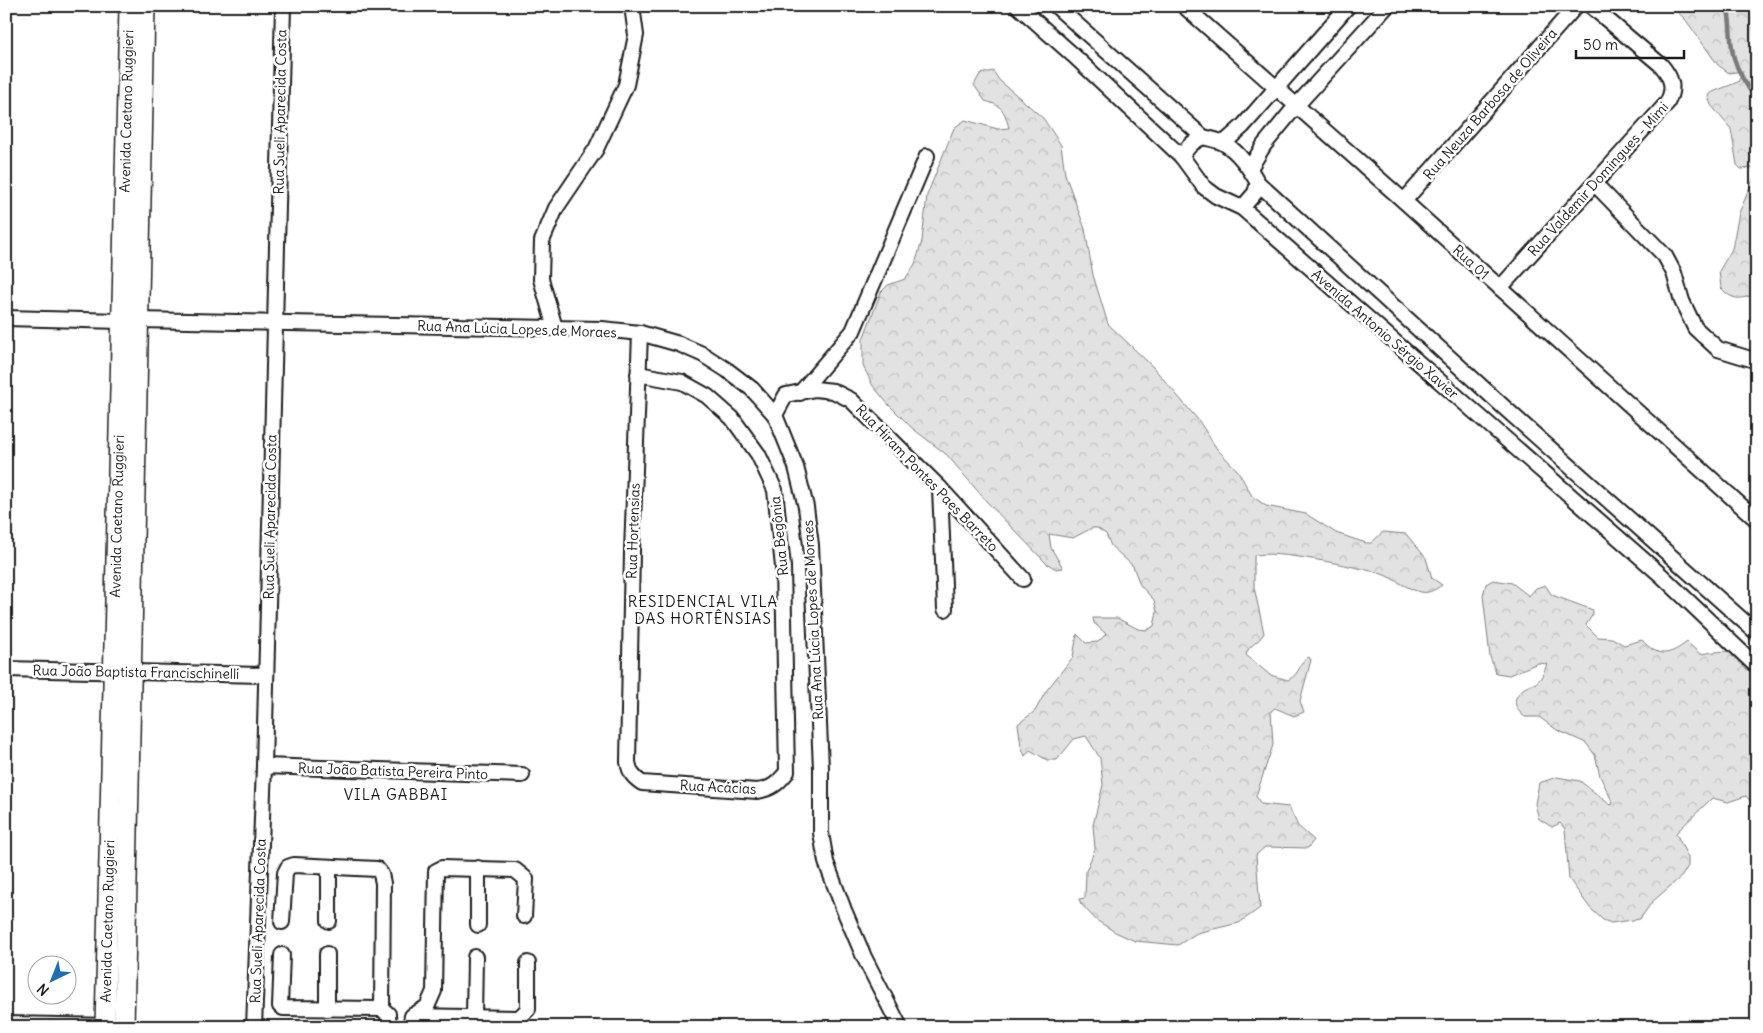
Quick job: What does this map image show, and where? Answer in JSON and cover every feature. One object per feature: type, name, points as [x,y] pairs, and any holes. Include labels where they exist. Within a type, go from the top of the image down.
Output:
[{"type":"main road","name":"Avenida Caetano Ruggieri","points":[[105,1026],[122,671],[130,320],[129,6]]},
{"type":"main road","name":"Avenida Caetano Ruggieri","points":[[130,320],[146,6]]},
{"type":"main road","name":"Avenida Caetano Ruggieri","points":[[122,671],[126,1027]]},
{"type":"street","name":"Rua Sueli Aparecida Costa","points":[[254,1027],[264,766],[283,6]]},
{"type":"street","points":[[555,328],[541,279],[542,241],[556,208],[596,149],[626,85],[636,35],[632,6]]},
{"type":"street","name":"Avenida Antonio Sérgio Xavier","points":[[1018,6],[1182,157],[1204,187],[1216,196],[1242,208],[1662,576],[1755,666]]},
{"type":"street","name":"Avenida Antonio Sérgio Xavier","points":[[1056,6],[1202,137],[1224,143],[1250,168],[1258,183],[1507,410],[1757,633]]},
{"type":"street","name":"Rua 01","points":[[1184,6],[1404,201],[1757,520]]},
{"type":"street","points":[[1224,143],[1243,126],[1348,6]]},
{"type":"street","points":[[1250,168],[1264,145],[1296,106],[1387,6]]},
{"type":"street","name":"Rua Neuza Barbosa de Oliveira","points":[[1404,201],[1576,6]]},
{"type":"street","name":"Rua Valdemir Domingues - Mimi","points":[[1500,288],[1667,103],[1672,94],[1673,85],[1668,73],[1661,65],[1591,6]]},
{"type":"street","points":[[1182,157],[1186,148],[1193,141],[1202,137]]},
{"type":"street","points":[[800,393],[852,331],[927,156]]},
{"type":"street","points":[[1242,208],[1255,193],[1258,183]]},
{"type":"street","points":[[1594,184],[1665,256],[1674,273],[1682,301],[1696,328],[1718,349],[1757,361]]},
{"type":"street","name":"Rua Ana Lúcia Lopes de Moraes","points":[[6,318],[602,329],[640,334],[679,344],[702,354],[752,388],[775,416],[796,467],[806,507],[811,544],[821,768],[821,833],[826,862],[864,957],[900,1027]]},
{"type":"street","name":"Rua Hortensias","points":[[640,334],[628,762],[633,777],[642,783]]},
{"type":"street","name":"Rua Begônia","points":[[638,374],[682,382],[707,396],[732,418],[758,454],[774,490],[783,566],[787,772]]},
{"type":"street","name":"Rua Hiram Pontes Paes Barreto","points":[[775,416],[786,395],[815,389],[833,391],[851,400],[940,488],[1023,580]]},
{"type":"street","points":[[940,488],[945,609]]},
{"type":"street","points":[[1755,666],[1753,658],[1757,648]]},
{"type":"street","name":"Rua João Baptista Francischinelli","points":[[6,669],[266,675]]},
{"type":"street","name":"Rua João Batista Pereira Pinto","points":[[264,766],[522,775]]},
{"type":"street","name":"Rua Acácias","points":[[642,783],[757,791],[774,786],[787,772]]},
{"type":"street","points":[[282,922],[284,874],[288,867],[377,869],[381,874],[383,883],[382,1009]]},
{"type":"street","points":[[329,867],[329,921]]},
{"type":"street","points":[[411,1021],[427,1007],[434,991],[436,871],[442,868],[515,870],[526,879],[524,916]]},
{"type":"street","points":[[478,868],[478,925]]},
{"type":"street","points":[[326,954],[327,1009]]},
{"type":"street","points":[[282,955],[280,1006],[283,1008],[382,1009],[388,1014],[389,1027]]},
{"type":"street","points":[[474,1017],[475,957]]},
{"type":"street","points":[[411,1021],[474,1017],[519,1018],[528,1009],[528,963]]},
{"type":"street","points":[[6,1024],[126,1027]]},
{"type":"green space","points":[[1671,6],[1757,6],[1757,294],[1738,298],[1730,296],[1721,288],[1719,271],[1732,249],[1739,213],[1756,173],[1752,168],[1741,169],[1737,165],[1731,129],[1711,105],[1708,96],[1710,93],[1738,82],[1743,71],[1729,73],[1718,65],[1685,19]]},
{"type":"green space","points":[[993,71],[999,80],[1043,118],[1061,145],[1065,174],[1085,229],[1093,275],[1108,324],[1153,367],[1199,421],[1217,449],[1238,471],[1252,496],[1266,506],[1306,514],[1336,533],[1366,543],[1371,543],[1383,532],[1406,534],[1426,558],[1432,578],[1442,585],[1430,592],[1421,592],[1382,574],[1356,568],[1296,557],[1263,554],[1254,556],[1254,587],[1264,633],[1246,655],[1270,675],[1288,680],[1296,674],[1306,659],[1309,657],[1311,660],[1300,701],[1304,712],[1294,716],[1275,708],[1271,711],[1273,745],[1256,796],[1261,804],[1289,807],[1298,826],[1314,840],[1308,848],[1265,847],[1256,855],[1260,908],[1239,923],[1197,933],[1178,945],[1135,941],[1115,932],[1096,920],[1081,904],[1079,899],[1085,898],[1086,871],[1095,849],[1093,825],[1103,785],[1100,758],[1086,736],[1074,739],[1057,760],[1047,760],[1030,750],[1025,756],[1021,746],[1018,724],[1035,711],[1046,691],[1073,657],[1077,634],[1086,643],[1098,642],[1106,634],[1094,623],[1093,618],[1117,618],[1138,629],[1147,630],[1154,626],[1157,612],[1154,600],[1140,585],[1133,566],[1111,546],[1106,534],[1097,528],[1092,528],[1073,538],[1049,534],[1051,548],[1063,568],[1056,569],[1046,563],[987,502],[947,455],[912,428],[888,404],[873,386],[863,366],[863,339],[881,292],[888,285],[905,279],[915,264],[922,241],[927,195],[954,128],[965,120],[998,129],[1009,128],[1002,110],[996,105],[985,101],[974,85],[980,74]]},
{"type":"green space","points":[[1493,580],[1512,583],[1529,596],[1536,588],[1545,585],[1552,595],[1593,610],[1593,614],[1586,625],[1598,637],[1612,638],[1624,645],[1642,640],[1653,650],[1664,653],[1675,650],[1687,642],[1700,654],[1722,651],[1736,652],[1757,660],[1757,809],[1746,796],[1728,802],[1712,798],[1676,833],[1688,858],[1688,866],[1682,876],[1652,902],[1640,919],[1611,923],[1603,920],[1590,908],[1569,879],[1565,829],[1560,823],[1552,827],[1539,819],[1535,804],[1539,783],[1557,777],[1580,781],[1609,804],[1612,805],[1613,803],[1600,776],[1595,755],[1586,743],[1557,730],[1539,717],[1525,717],[1517,708],[1516,697],[1524,688],[1538,681],[1547,664],[1538,663],[1509,675],[1496,673],[1490,657],[1483,595],[1486,584]]},
{"type":"waterway","points":[[1727,6],[1734,58],[1744,80],[1757,100]]},
{"type":"district","name":"RESIDENCIAL VILA DAS HORTÊNSIAS","points":[[703,610]]},
{"type":"district","name":"VILA GABBAI","points":[[396,795]]}]
